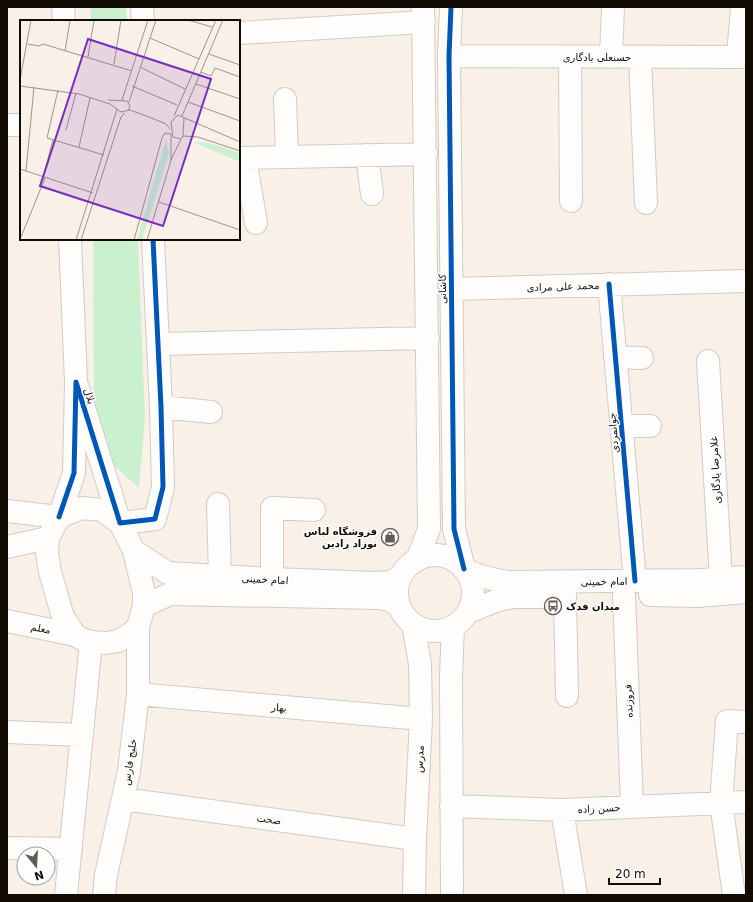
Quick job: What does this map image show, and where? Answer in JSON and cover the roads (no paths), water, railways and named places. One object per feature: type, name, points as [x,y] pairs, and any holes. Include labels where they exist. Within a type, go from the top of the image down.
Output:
[{"type":"street","points":[[64,7],[64,20]]},
{"type":"street","points":[[142,7],[143,20]]},
{"type":"street","name":"کاشانی","points":[[450,7],[449,56],[454,529],[464,569]]},
{"type":"street","points":[[610,57],[613,7]]},
{"type":"street","points":[[742,7],[742,57]]},
{"type":"street","points":[[240,33],[424,14]]},
{"type":"street","name":"کاشانی","points":[[417,560],[430,529],[424,14]]},
{"type":"street","name":"حسنعلی یادگاری","points":[[449,56],[742,57]]},
{"type":"street","points":[[570,57],[571,201]]},
{"type":"street","points":[[640,57],[646,203]]},
{"type":"street","points":[[285,99],[287,157]]},
{"type":"street","points":[[7,125],[20,125]]},
{"type":"street","points":[[256,223],[242,158],[426,154]]},
{"type":"street","points":[[367,155],[372,194]]},
{"type":"street","name":"بلال","points":[[59,517],[74,474],[76,382],[70,240]]},
{"type":"street","points":[[120,523],[155,519],[163,487],[153,240]]},
{"type":"street","name":"محمد علی مرادی","points":[[451,289],[746,281]]},
{"type":"street","name":"جوانمردی","points":[[609,284],[621,426],[630,588]]},
{"type":"street","points":[[158,344],[428,338]]},
{"type":"street","points":[[615,357],[642,358]]},
{"type":"street","name":"غلامرضا یادگاری","points":[[708,361],[721,579]]},
{"type":"street","name":"بلال","points":[[76,382],[120,523]]},
{"type":"street","points":[[160,407],[211,412]]},
{"type":"street","points":[[621,426],[650,426]]},
{"type":"street","points":[[218,504],[220,576]]},
{"type":"street","points":[[7,512],[59,517],[82,508],[102,510],[120,523],[134,551],[144,593],[144,606],[138,627],[129,635],[118,641],[106,643],[83,639],[63,618],[50,572],[47,553],[48,538],[59,517]]},
{"type":"street","points":[[272,580],[272,508],[314,510]]},
{"type":"street","points":[[7,547],[48,538]]},
{"type":"street","name":"امام خمینی","points":[[134,551],[168,573],[272,580],[375,583],[392,582],[402,575]]},
{"type":"street","points":[[437,555],[458,563],[464,569],[471,581],[473,592],[472,603],[460,619],[439,632],[426,630],[412,624],[404,616],[399,606],[397,595],[398,585],[408,566],[426,556],[437,555]]},
{"type":"street","name":"امام خمینی","points":[[464,569],[490,580],[510,582],[630,588],[697,596],[746,592]]},
{"type":"street","name":"امام خمینی","points":[[460,619],[498,600],[565,596],[746,577]]},
{"type":"street","name":"فروزنده","points":[[630,588],[632,806]]},
{"type":"street","name":"امام خمینی","points":[[144,606],[170,594],[380,598],[389,600],[399,606]]},
{"type":"street","points":[[565,596],[567,696]]},
{"type":"street","points":[[452,895],[451,676],[460,619]]},
{"type":"street","name":"معلم","points":[[7,621],[83,639]]},
{"type":"street","name":"مدرس","points":[[412,624],[420,664],[421,719],[415,838],[414,895]]},
{"type":"street","name":"خلیج فارس","points":[[104,895],[106,875],[129,770],[138,694],[138,627]]},
{"type":"street","points":[[66,895],[82,735],[83,639]]},
{"type":"street","name":"بهار","points":[[138,694],[421,719]]},
{"type":"street","points":[[734,895],[722,803],[727,721],[746,722]]},
{"type":"street","points":[[7,732],[82,735]]},
{"type":"street","name":"صحت","points":[[123,799],[415,838]]},
{"type":"street","name":"حسن زاده","points":[[452,806],[562,810],[746,802]]},
{"type":"street","points":[[562,810],[576,895]]},
{"type":"street","points":[[7,848],[71,849]]},
{"type":"place","name":"فروشگاه لباس نوزاد رادین","points":[[390,537]]},
{"type":"place","name":"میدان فدک","points":[[553,606]]}]
